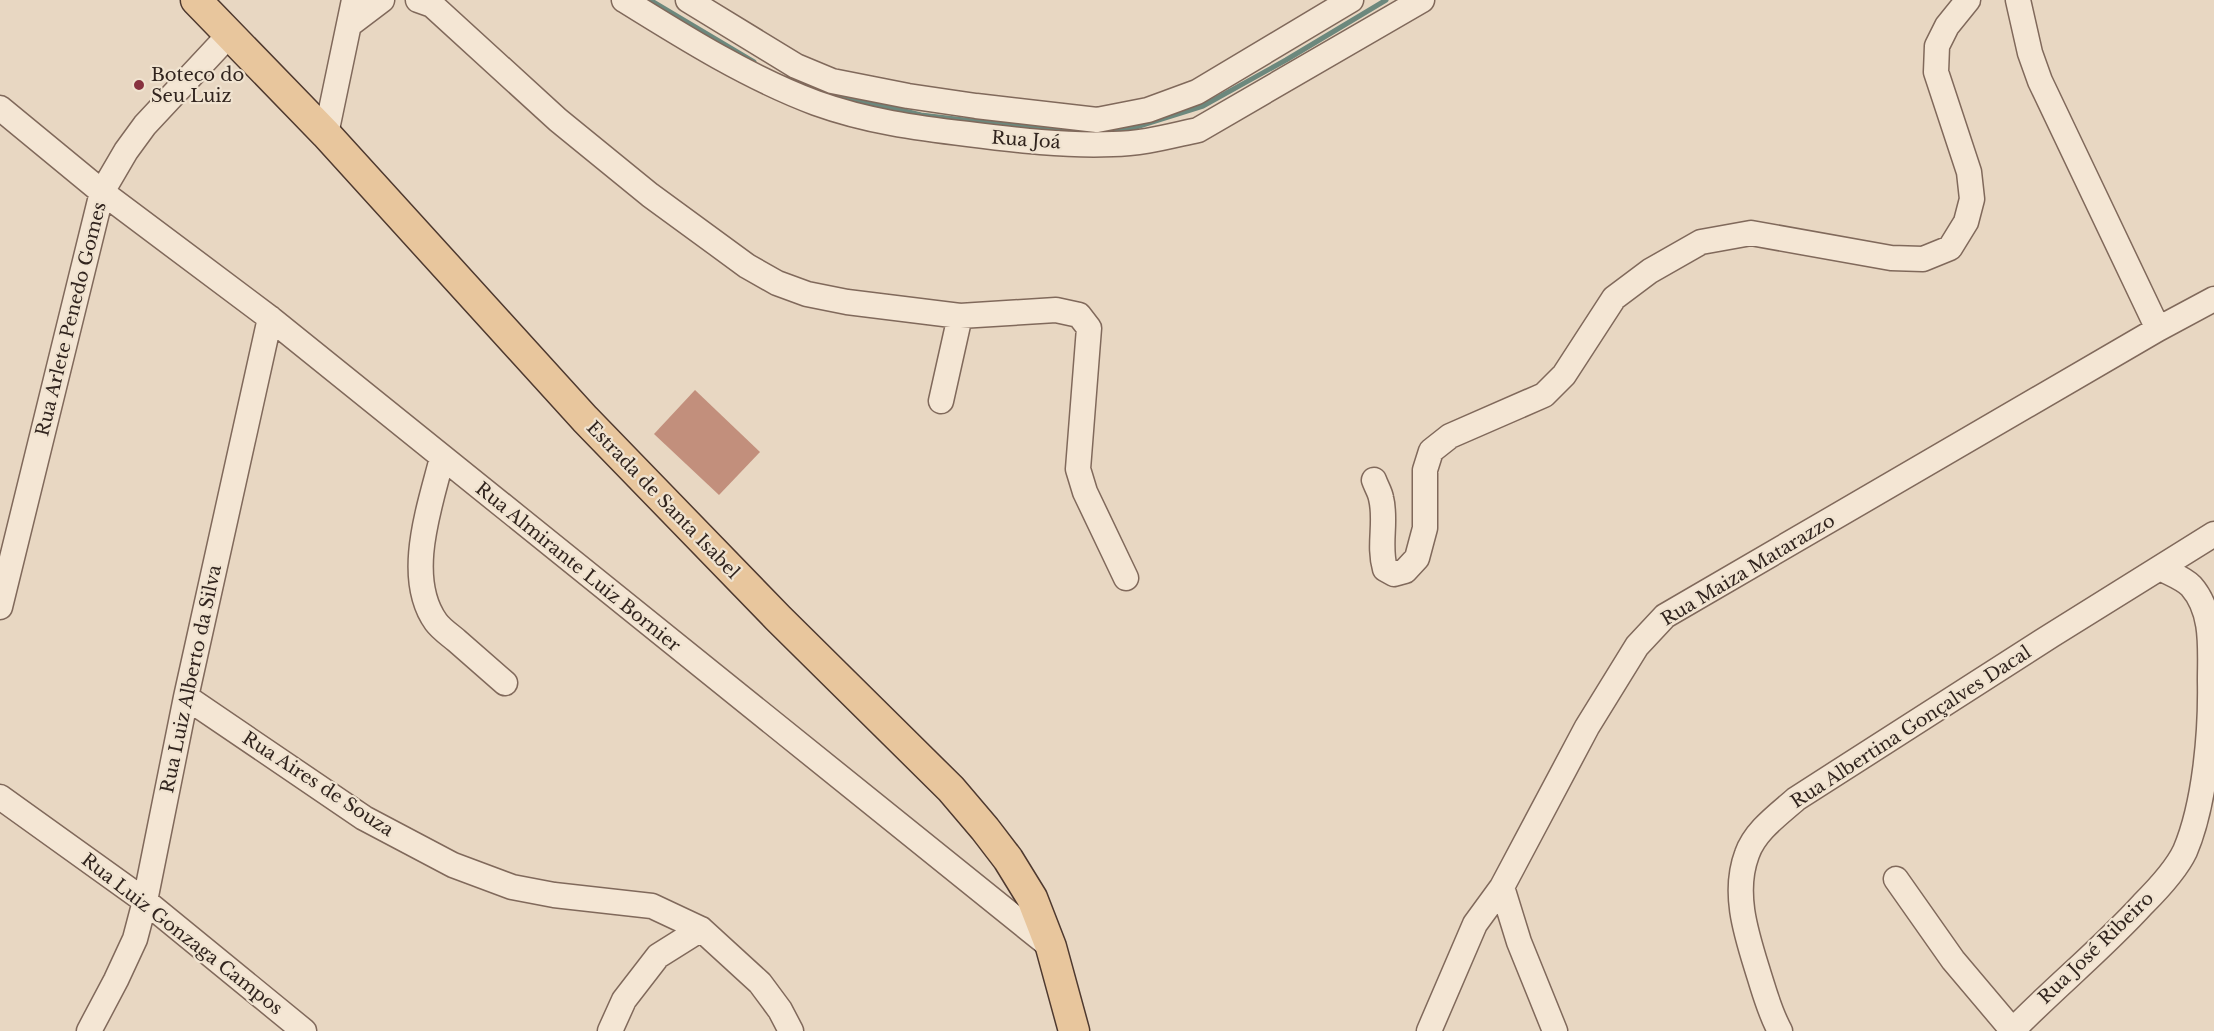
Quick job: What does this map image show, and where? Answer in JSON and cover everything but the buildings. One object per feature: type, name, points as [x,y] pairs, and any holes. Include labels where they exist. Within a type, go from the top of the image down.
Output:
[{"type":"main road","name":"Estrada de Santa Isabel","points":[[196,0],[326,134],[585,419],[778,618],[951,789],[1008,859],[1032,898],[1051,947],[1074,1031]]},
{"type":"street","points":[[326,134],[354,0]]},
{"type":"street","points":[[349,25],[382,0]]},
{"type":"street","points":[[418,0],[432,5],[558,120],[650,195],[747,266],[777,283],[807,294],[847,302],[960,316],[1056,310],[1079,315],[1089,328],[1078,469],[1085,492],[1126,578]]},
{"type":"street","name":"Rua Joá","points":[[624,0],[734,64],[817,104],[893,125],[1024,141],[1114,144],[1156,140],[1198,130],[1422,0]]},
{"type":"street","name":"Rua Joá","points":[[694,1],[796,66],[832,81],[965,104],[1097,120],[1148,110],[1197,92],[1351,0]]},
{"type":"street","points":[[1374,480],[1381,496],[1383,510],[1381,539],[1385,569],[1394,574],[1405,571],[1417,558],[1425,528],[1425,470],[1431,452],[1450,436],[1544,394],[1564,375],[1614,298],[1650,271],[1701,242],[1750,233],[1891,258],[1923,259],[1950,248],[1966,222],[1972,199],[1969,172],[1936,72],[1937,46],[1947,26],[1968,0]]},
{"type":"street","points":[[2019,0],[2030,53],[2040,81],[2158,329]]},
{"type":"street","name":"Rua Arlete Penedo Gomes","points":[[0,607],[102,192],[126,151],[145,125],[229,35]]},
{"type":"street","name":"Rua Almirante Luiz Bornier","points":[[0,108],[102,192],[270,318],[1051,947]]},
{"type":"street","name":"Rua Maiza Matarazzo","points":[[1429,1031],[1475,924],[1502,887],[1587,727],[1637,646],[1665,616],[2158,329],[2214,299]]},
{"type":"street","points":[[941,401],[960,316]]},
{"type":"street","name":"Rua Luiz Alberto da Silva","points":[[89,1031],[135,939],[145,901],[186,697],[270,318]]},
{"type":"street","points":[[442,458],[425,527],[421,556],[423,595],[429,611],[438,624],[505,682]]},
{"type":"street","name":"Rua Albertina Gonçalves Dacal","points":[[1780,1031],[1773,1017],[1745,929],[1740,885],[1747,853],[1765,827],[1796,800],[2214,534]]},
{"type":"street","name":"Rua José Ribeiro","points":[[2013,1031],[2120,929],[2160,886],[2184,853],[2197,817],[2211,719],[2210,630],[2203,604],[2190,585],[2160,568]]},
{"type":"street","name":"Rua Aires de Souza","points":[[186,697],[364,818],[453,865],[512,887],[652,906],[702,929],[760,983],[780,1010],[791,1031]]},
{"type":"street","name":"Rua Luiz Gonzaga Campos","points":[[0,797],[145,901],[304,1031]]},
{"type":"street","points":[[1896,879],[1953,960],[2013,1031]]},
{"type":"street","points":[[1502,887],[1519,942],[1555,1031]]},
{"type":"street","points":[[610,1031],[624,1000],[658,956],[702,929]]},
{"type":"waterway","points":[[650,0],[754,62]]},
{"type":"waterway","points":[[1092,133],[1136,127],[1203,106],[1386,0]]},
{"type":"waterway","points":[[805,87],[921,115],[1068,132]]},
{"type":"place","name":"Boteco do Seu Luiz","points":[[139,85]]}]
